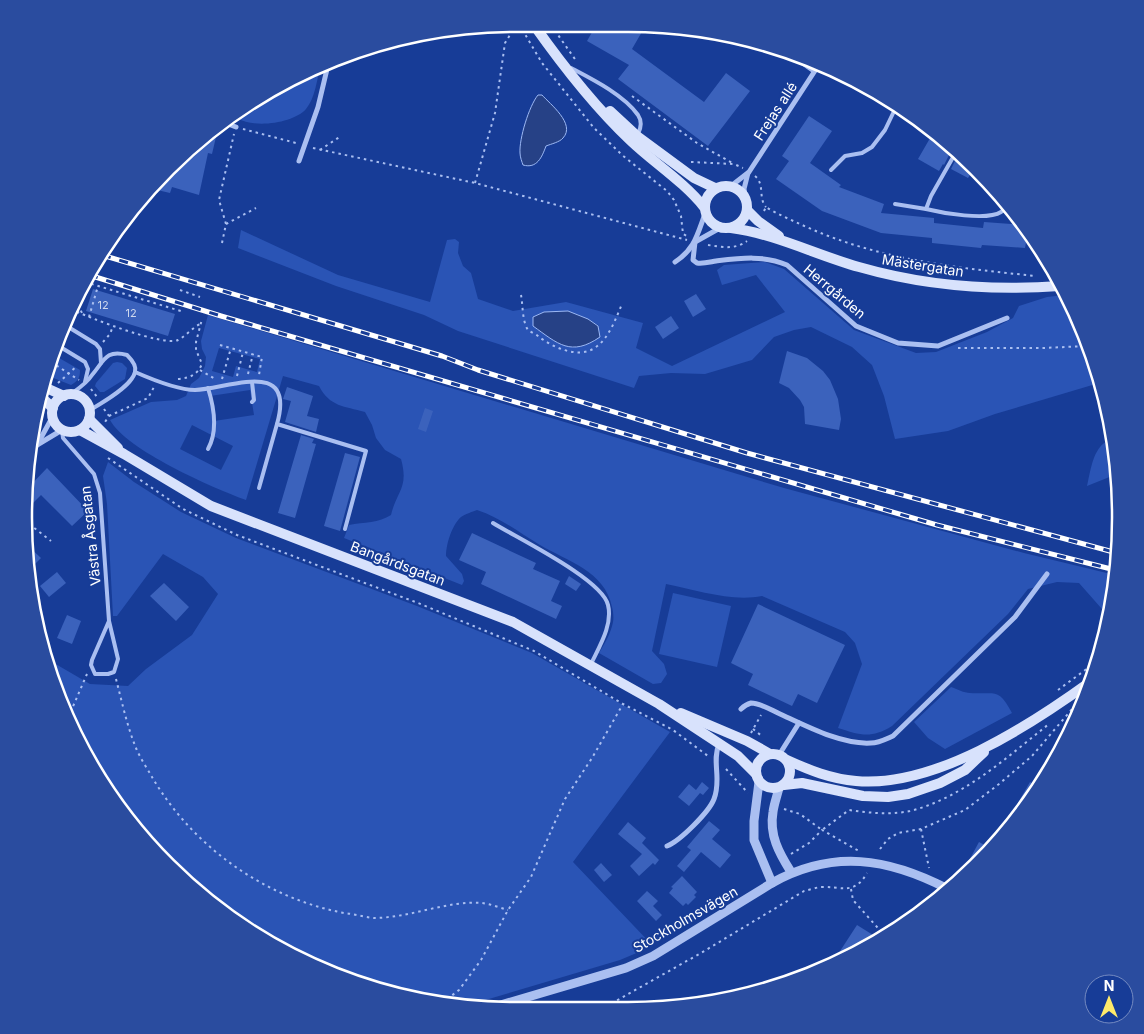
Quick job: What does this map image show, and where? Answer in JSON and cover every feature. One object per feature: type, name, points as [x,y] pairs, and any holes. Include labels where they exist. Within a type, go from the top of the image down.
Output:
[{"type":"main road","points":[[540,32],[565,69],[606,117],[632,142],[686,187],[705,210],[711,223],[720,228]]},
{"type":"main road","points":[[547,32],[612,113],[637,136],[694,178],[715,188]]},
{"type":"main road","points":[[705,210],[707,196],[715,188],[731,186]]},
{"type":"main road","name":"Mästergatan","points":[[731,186],[742,194],[746,205],[758,221],[786,241]]},
{"type":"main road","points":[[731,228],[743,220],[746,205]]},
{"type":"main road","name":"Mästergatan","points":[[720,228],[753,231],[858,267],[918,281],[993,288],[1053,286]]},
{"type":"main road","points":[[46,404],[53,412],[55,422],[62,430],[74,432],[80,430],[86,425],[90,415],[88,404],[83,398],[50,389]]},
{"type":"main road","points":[[53,412],[56,402],[67,395]]},
{"type":"main road","name":"Bangårdsgatan","points":[[90,415],[124,454]]},
{"type":"main road","name":"Bangårdsgatan","points":[[80,430],[212,506],[513,622],[659,704],[738,756],[757,778]]},
{"type":"main road","points":[[988,748],[965,770],[940,783],[908,794],[888,797],[863,796],[802,783],[767,787],[757,778],[756,765],[762,758],[779,756],[831,777],[856,781],[882,781],[910,777],[988,748],[1080,690]]},
{"type":"main road","name":"Bangårdsgatan","points":[[659,704],[779,756]]},
{"type":"main road","points":[[779,756],[790,768],[789,777],[781,786]]},
{"type":"street","points":[[810,68],[814,71]]},
{"type":"street","points":[[299,161],[318,107],[326,71]]},
{"type":"street","name":"Frejas allé","points":[[731,186],[748,172],[814,71]]},
{"type":"street","name":"Frejas allé","points":[[746,205],[744,189],[748,172]]},
{"type":"street","points":[[676,262],[688,254],[695,242],[705,210]]},
{"type":"street","points":[[695,242],[720,228]]},
{"type":"street","name":"Herrgården","points":[[695,242],[693,260],[697,263],[742,258],[765,258],[787,265],[856,326],[898,343],[938,346],[1007,318]]},
{"type":"street","points":[[39,441],[53,412]]},
{"type":"street","points":[[39,444],[62,430]]},
{"type":"street","points":[[741,708],[746,704],[758,704],[799,723],[839,738],[860,743],[882,741],[893,736],[1015,617],[1048,574]]},
{"type":"street","points":[[779,756],[799,723]]},
{"type":"street","points":[[667,846],[676,843],[714,800],[717,780],[716,755],[719,744]]},
{"type":"street","points":[[757,778],[754,840],[772,883]]},
{"type":"street","points":[[781,786],[772,814],[772,831],[774,842],[791,872]]},
{"type":"street","name":"Stockholmsvägen","points":[[504,1001],[626,968],[653,956],[791,872],[825,864],[867,861],[912,872],[941,886]]},
{"type":"lane","points":[[575,66],[608,88],[638,115],[641,127],[637,136]]},
{"type":"lane","points":[[831,170],[844,156],[862,153],[872,147],[885,130],[893,112]]},
{"type":"lane","points":[[926,209],[931,196],[952,159]]},
{"type":"lane","points":[[895,204],[944,214],[982,216],[1002,211]]},
{"type":"lane","points":[[71,328],[96,344],[100,349],[101,363]]},
{"type":"lane","points":[[63,348],[85,362],[88,369],[84,383]]},
{"type":"lane","points":[[67,395],[91,377],[105,357],[120,353],[127,355],[134,366],[135,372],[129,383],[100,404],[90,415]]},
{"type":"lane","points":[[135,372],[156,381],[193,390],[258,381],[270,384],[276,390],[281,409],[259,488]]},
{"type":"lane","points":[[252,382],[254,400],[252,402]]},
{"type":"lane","points":[[208,388],[215,433],[208,449]]},
{"type":"lane","points":[[277,424],[366,451],[345,529]]},
{"type":"lane","name":"Västra Åsgatan","points":[[62,430],[63,438],[94,474],[97,483],[109,621],[118,659],[114,672]]},
{"type":"lane","points":[[493,523],[574,570],[602,594],[608,605],[608,618],[605,632],[590,666]]},
{"type":"lane","name":"Västra Åsgatan","points":[[91,665],[109,621]]},
{"type":"lane","points":[[91,665],[95,674],[114,672]]},
{"type":"path","points":[[475,183],[495,113],[504,43],[511,32]]},
{"type":"path","points":[[525,32],[542,63],[580,111],[622,155],[667,190],[681,216],[683,234],[695,242]]},
{"type":"path","points":[[555,32],[575,66]]},
{"type":"path","points":[[627,92],[697,143],[760,180],[763,203],[766,207],[818,232],[905,259],[976,270],[1037,276]]},
{"type":"path","points":[[222,244],[226,224],[219,200],[236,126],[304,146],[475,183],[719,247],[738,247],[746,242],[753,231]]},
{"type":"path","points":[[320,150],[341,136]]},
{"type":"path","points":[[689,162],[734,164]]},
{"type":"path","points":[[758,221],[766,207]]},
{"type":"path","points":[[226,224],[256,208]]},
{"type":"path","points":[[92,284],[184,312]]},
{"type":"path","points":[[89,317],[98,286]]},
{"type":"path","points":[[180,290],[200,297]]},
{"type":"path","points":[[521,295],[524,320],[528,329],[547,344],[560,350],[569,351],[583,351],[596,348],[610,329],[622,304]]},
{"type":"path","points":[[80,308],[83,315]]},
{"type":"path","points":[[78,312],[135,333],[169,342],[178,340],[201,324]]},
{"type":"path","points":[[174,380],[186,378],[200,370],[202,364],[196,350],[196,342],[202,320]]},
{"type":"path","points":[[220,345],[262,357],[258,381]]},
{"type":"path","points":[[938,346],[984,349],[1080,346]]},
{"type":"path","points":[[220,386],[231,348]]},
{"type":"path","points":[[235,384],[243,352]]},
{"type":"path","points":[[246,382],[253,354]]},
{"type":"path","points":[[57,366],[94,391],[100,404],[109,416]]},
{"type":"path","points":[[200,370],[215,379],[222,377]]},
{"type":"path","points":[[101,429],[109,416],[148,398],[156,381]]},
{"type":"path","points":[[33,527],[51,541]]},
{"type":"path","points":[[72,709],[91,665]]},
{"type":"path","points":[[1058,690],[1087,668]]},
{"type":"path","points":[[114,672],[136,749],[165,798],[192,830],[239,870],[276,892],[323,909],[373,918],[422,912],[447,906],[483,903],[508,910]]},
{"type":"path","points":[[451,996],[459,990],[480,960],[508,910],[530,877],[565,799],[592,758],[623,704]]},
{"type":"path","points":[[880,849],[888,839],[898,833],[921,829],[966,810],[1032,756],[1071,711]]},
{"type":"path","points":[[753,729],[767,740]]},
{"type":"path","points":[[921,829],[930,870]]},
{"type":"path","points":[[614,1002],[701,954],[804,891],[820,887],[851,889],[862,882],[868,871]]},
{"type":"path","points":[[851,889],[853,900],[880,930]]},
{"type":"shaded area","points":[[318,75],[312,100],[300,114],[270,123],[259,124],[240,120],[275,97]]},
{"type":"shaded area","points":[[538,95],[542,95],[556,109],[564,121],[566,133],[560,141],[546,146],[541,158],[535,164],[528,166],[523,165],[520,147],[528,114]]},
{"type":"shaded area","points":[[241,230],[338,275],[430,302],[447,240],[455,239],[459,242],[458,253],[463,266],[471,273],[478,299],[513,311],[566,302],[643,323],[636,348],[672,366],[785,312],[756,275],[722,285],[717,270],[724,265],[765,262],[784,269],[854,330],[916,353],[936,352],[987,332],[1013,318],[1019,306],[1047,297],[1058,296],[1075,332],[1093,385],[995,414],[948,431],[895,439],[884,396],[872,365],[852,347],[811,327],[794,330],[774,337],[752,360],[705,374],[671,373],[639,376],[634,388],[458,331],[424,315],[336,286],[238,248]],"holes":[[[577,314],[598,325],[574,348],[548,337]]]},
{"type":"shaded area","points":[[568,311],[588,319],[598,326],[600,337],[581,346],[565,346],[533,326],[533,317],[544,312]]},
{"type":"shaded area","points":[[208,315],[784,488],[1024,553],[1108,573],[1102,610],[1079,583],[1057,582],[1028,589],[1008,614],[892,726],[878,733],[865,734],[838,728],[862,664],[855,643],[845,632],[762,596],[738,598],[666,584],[652,651],[664,664],[667,674],[661,683],[653,684],[599,653],[609,634],[613,618],[608,595],[602,584],[584,568],[540,545],[494,517],[477,510],[461,517],[452,530],[448,540],[446,556],[462,574],[464,581],[462,585],[344,538],[349,525],[376,521],[391,515],[403,483],[403,469],[401,459],[385,450],[376,438],[365,412],[338,405],[323,393],[319,386],[283,376],[246,500],[213,487],[172,467],[151,455],[119,432],[110,420],[151,402],[177,400],[186,396],[191,384],[199,378],[205,366],[206,357],[201,341]],"holes":[[[219,348],[260,359],[257,372],[236,366],[233,377],[212,371]],[[250,390],[254,415],[214,421],[210,396]],[[192,425],[233,446],[221,470],[180,449]]]},
{"type":"shaded area","points":[[59,358],[80,370],[78,379],[71,385],[53,378]]},
{"type":"shaded area","points":[[113,363],[122,363],[127,368],[125,379],[104,392],[100,392],[95,386],[96,383]]},
{"type":"shaded area","points":[[1105,443],[1109,477],[1087,486],[1094,458]]},
{"type":"shaded area","points":[[108,462],[134,482],[181,512],[236,538],[417,606],[532,653],[670,732],[573,862],[653,946],[620,960],[485,1000],[454,997],[422,992],[361,976],[303,952],[248,920],[198,881],[174,860],[133,812],[114,786],[82,731],[55,664],[90,684],[128,686],[146,669],[192,635],[218,594],[203,577],[163,554],[117,616],[113,616],[107,504],[103,476]]},
{"type":"shaded area","points":[[673,593],[731,606],[717,667],[659,654]]},
{"type":"shaded area","points":[[951,687],[968,693],[996,694],[1003,699],[1012,713],[945,749],[928,738],[914,722]]},
{"type":"building","points":[[592,32],[641,33],[632,49],[704,102],[726,73],[750,91],[708,146],[618,79],[629,65],[587,41]]},
{"type":"building","points":[[809,116],[832,131],[810,163],[841,185],[839,187],[884,204],[881,213],[934,218],[934,223],[983,228],[984,222],[1013,224],[1026,243],[1025,248],[982,245],[981,248],[932,243],[932,238],[881,233],[822,211],[776,179],[789,161],[782,156]]},
{"type":"building","points":[[216,138],[212,154],[208,153],[199,195],[172,187],[170,193],[160,191],[174,174]]},
{"type":"building","points":[[929,139],[949,155],[939,171],[918,159]]},
{"type":"building","points":[[955,161],[970,174],[968,178],[951,169]]},
{"type":"building","points":[[93,289],[175,314],[168,336],[86,311]]},
{"type":"building","points":[[696,294],[706,309],[693,317],[684,301]]},
{"type":"building","points":[[671,316],[679,328],[663,339],[655,327]]},
{"type":"building","points":[[787,351],[807,358],[823,371],[830,380],[838,399],[841,419],[839,430],[805,424],[804,407],[800,400],[789,388],[779,383]]},
{"type":"building","points":[[287,387],[313,396],[307,416],[319,419],[316,432],[285,422],[291,401],[283,399]]},
{"type":"building","points":[[425,408],[433,411],[426,432],[418,429]]},
{"type":"building","points":[[301,435],[314,439],[312,443],[316,444],[295,518],[278,513]]},
{"type":"building","points":[[345,453],[360,457],[340,531],[324,526]]},
{"type":"building","points":[[47,468],[88,511],[72,526],[41,495],[33,503],[34,481]]},
{"type":"building","points":[[472,533],[536,563],[533,569],[560,581],[551,601],[562,606],[556,619],[481,584],[486,572],[459,560]]},
{"type":"building","points":[[34,552],[41,558],[35,564]]},
{"type":"building","points":[[57,572],[66,583],[49,597],[40,586]]},
{"type":"building","points":[[569,576],[581,584],[576,591],[565,584]]},
{"type":"building","points":[[164,583],[189,607],[176,621],[150,596]]},
{"type":"building","points":[[758,604],[845,645],[817,703],[798,694],[792,706],[748,685],[753,674],[731,663]]},
{"type":"building","points":[[67,615],[81,621],[72,644],[57,638]]},
{"type":"building","points":[[702,782],[709,788],[703,795],[700,793],[689,806],[678,797],[689,784],[696,790]]},
{"type":"building","points":[[1030,782],[1032,783],[1030,786],[1019,801]]},
{"type":"building","points":[[709,821],[720,830],[712,839],[731,855],[720,868],[701,852],[684,872],[677,866],[691,850],[687,847]]},
{"type":"building","points":[[628,822],[646,838],[642,843],[659,860],[639,876],[630,866],[642,854],[618,834]]},
{"type":"building","points":[[979,842],[984,844],[970,860],[969,861]]},
{"type":"building","points":[[601,863],[612,875],[604,882],[594,870]]},
{"type":"building","points":[[682,876],[697,892],[694,895],[696,897],[688,905],[686,903],[683,906],[669,893],[673,888],[671,887]]},
{"type":"building","points":[[647,891],[658,901],[653,906],[662,915],[656,921],[637,901]]},
{"type":"building","points":[[857,925],[873,935],[869,937],[839,953]]},
{"type":"railway","points":[[108,257],[442,356],[478,370],[747,453],[1110,551]]},
{"type":"railway","points":[[96,277],[221,316],[937,525],[1108,568]]}]
